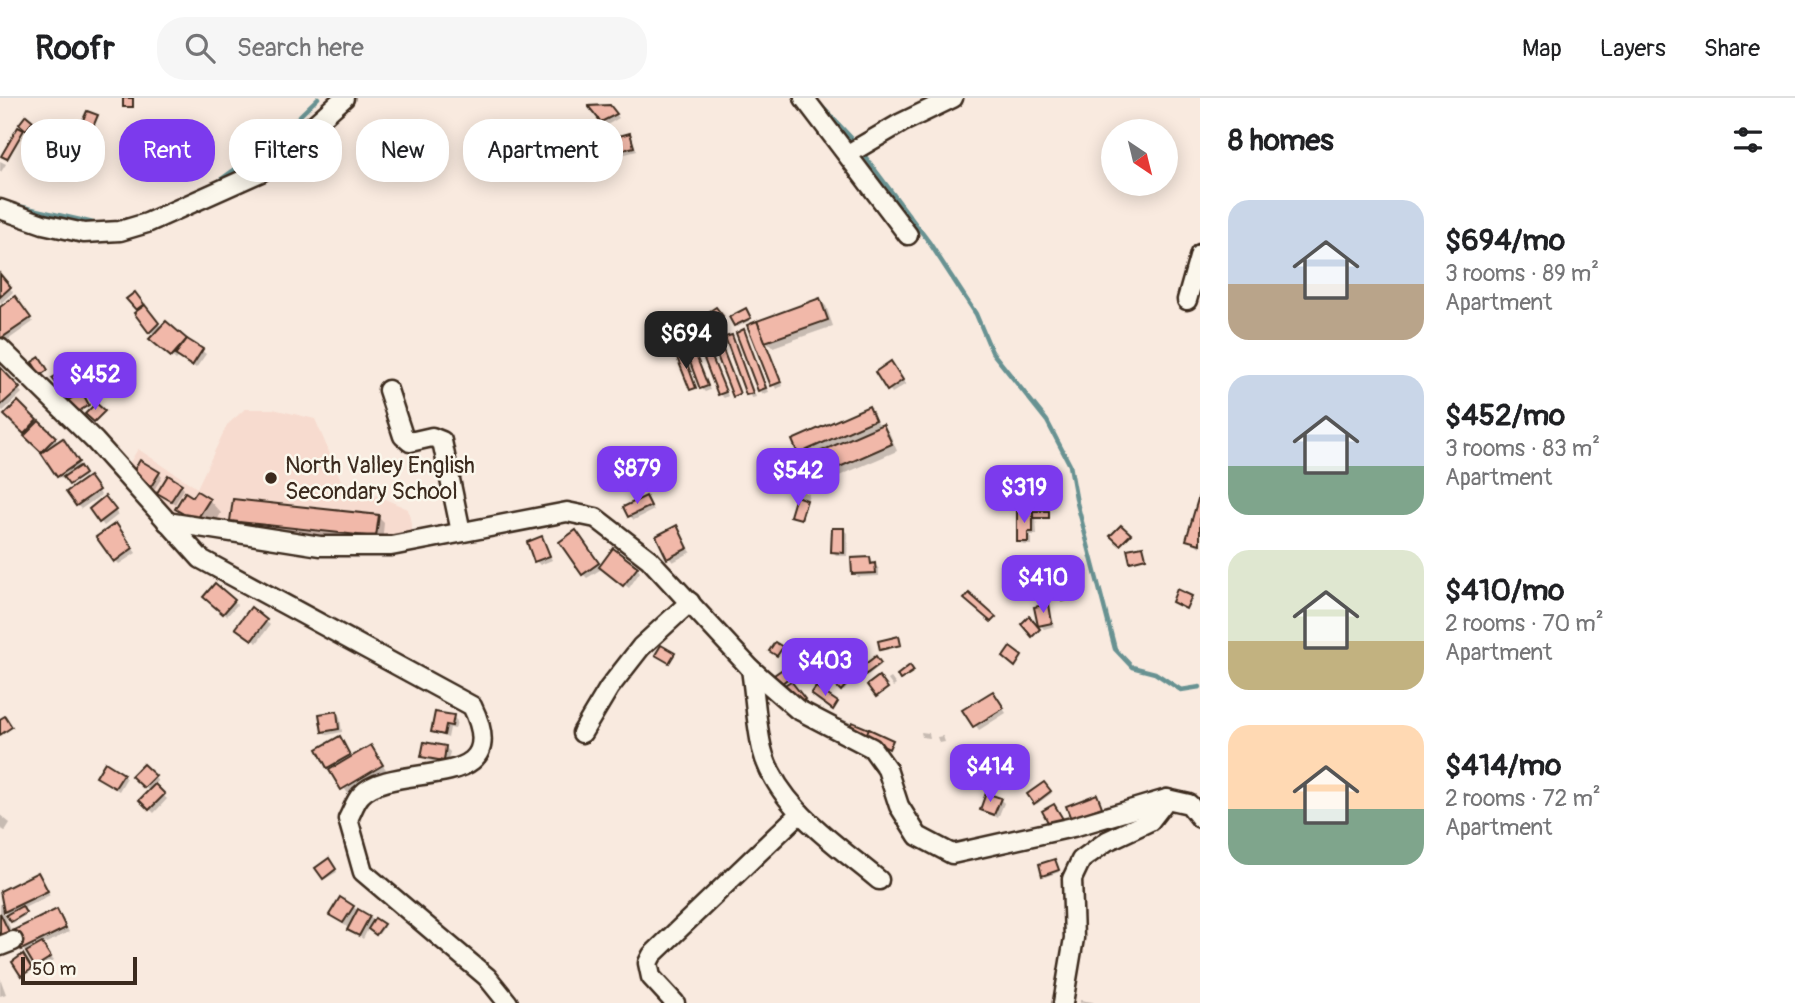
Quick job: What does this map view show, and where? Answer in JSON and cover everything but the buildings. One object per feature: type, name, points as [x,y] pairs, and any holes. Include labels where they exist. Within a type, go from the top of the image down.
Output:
[{"type":"street","points":[[0,209],[43,224],[84,233],[120,231],[147,223],[261,172],[344,98]]},
{"type":"street","points":[[804,98],[908,235]]},
{"type":"street","points":[[848,154],[901,123],[953,98]]},
{"type":"street","points":[[1187,300],[1200,254]]},
{"type":"street","points":[[0,348],[95,440],[201,559],[472,706],[482,725],[480,750],[466,766],[380,785],[361,795],[348,819],[363,872],[487,977],[508,1003]]},
{"type":"street","points":[[388,390],[403,436],[410,442],[432,437],[442,441],[461,532]]},
{"type":"street","points":[[167,522],[320,546],[391,546],[567,512],[596,518],[649,559],[751,669],[797,709],[872,748],[887,769],[899,806],[918,836],[953,854],[1073,827],[1167,799],[1189,804],[1200,818]]},
{"type":"street","points":[[582,733],[609,688],[641,647],[690,603]]},
{"type":"street","points":[[751,669],[762,751],[776,781],[800,813],[878,880]]},
{"type":"street","points":[[1063,1003],[1074,938],[1072,879],[1081,860],[1107,841],[1150,821],[1167,799]]},
{"type":"street","points":[[675,1003],[651,977],[648,963],[652,955],[800,813]]},
{"type":"shaded area","name":"North Valley English Secondary School","points":[[245,409],[273,409],[315,419],[341,480],[408,509],[415,543],[382,548],[192,527],[121,477],[138,449],[197,488],[227,425]]},
{"type":"waterway","points":[[216,183],[274,141],[318,98]]},
{"type":"waterway","points":[[815,99],[856,143]]},
{"type":"waterway","points":[[861,151],[929,242],[976,314],[992,352],[1047,421],[1070,465],[1077,503],[1115,649],[1132,667],[1155,673],[1181,690],[1200,687]]},
{"type":"waterway","points":[[14,205],[98,224]]},
{"type":"place","name":"North Valley English Secondary School","points":[[271,478]]}]
